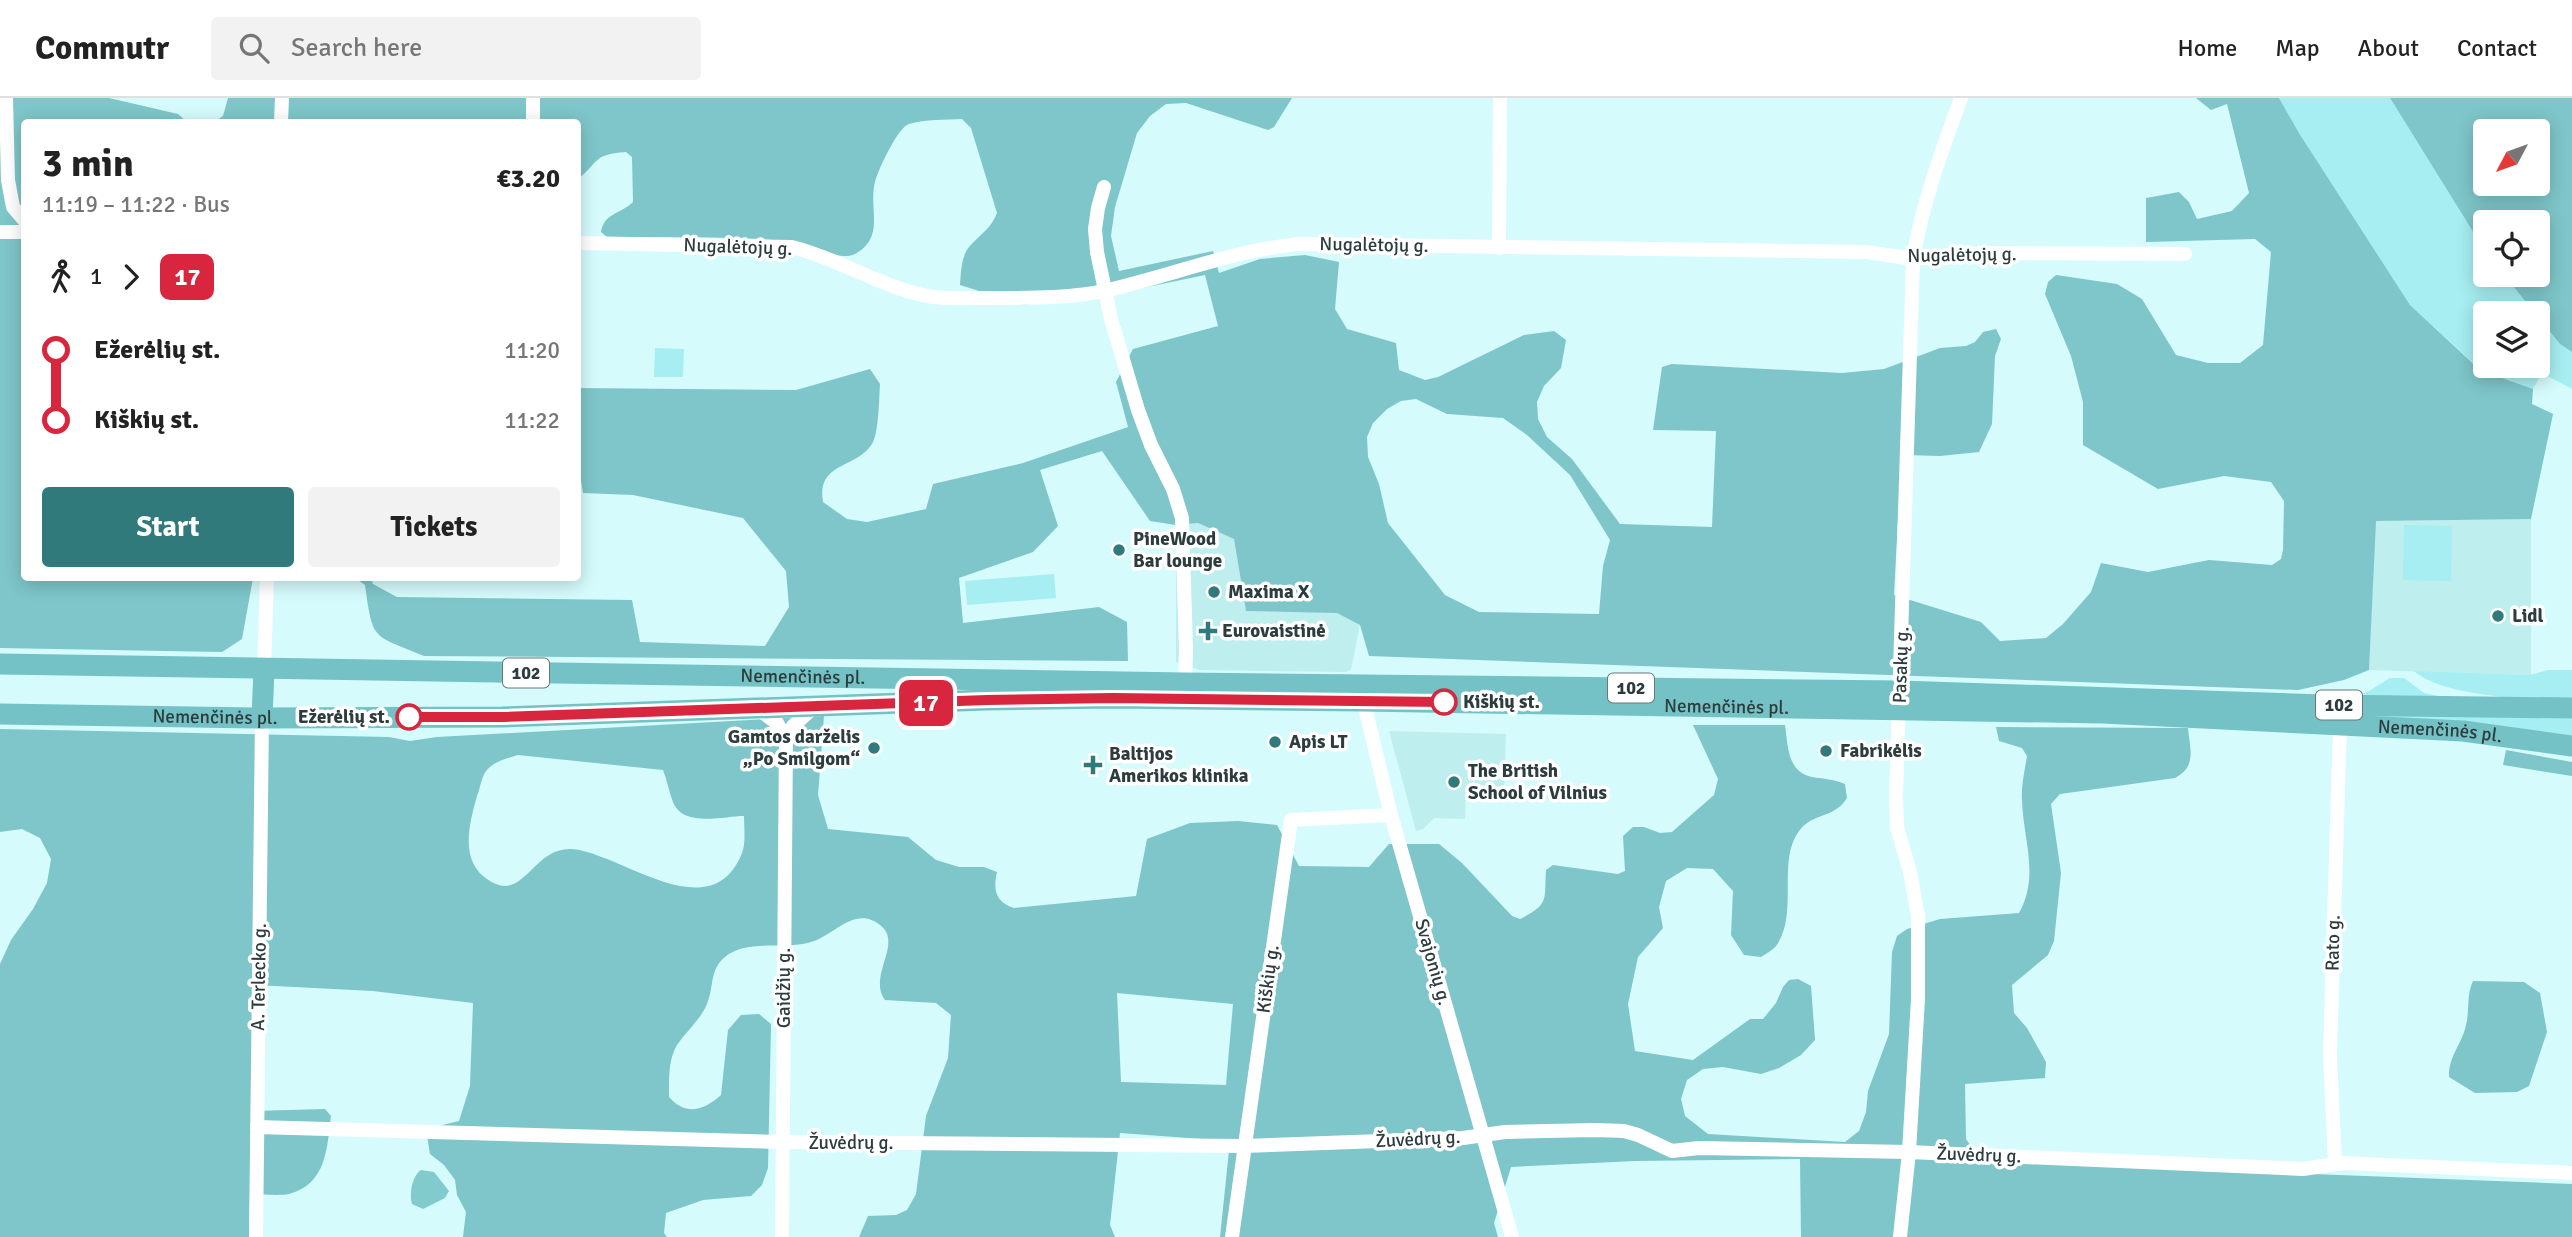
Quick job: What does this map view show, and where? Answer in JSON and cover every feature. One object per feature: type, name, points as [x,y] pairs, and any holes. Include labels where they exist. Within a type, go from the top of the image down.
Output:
[{"type":"main road","name":"Nemenčinės pl.","points":[[0,664],[1185,683],[1362,693]]},
{"type":"main road","points":[[262,718],[264,669]]},
{"type":"main road","name":"Nemenčinės pl.","points":[[0,714],[262,718],[502,717],[987,700],[1362,693],[2572,708]]},
{"type":"main road","name":"Nemenčinės pl.","points":[[1900,700],[2463,731],[2572,747]]},
{"type":"street","points":[[6,98],[8,180],[13,207],[21,216]]},
{"type":"street","points":[[281,119],[282,98]]},
{"type":"street","points":[[533,98],[533,119]]},
{"type":"street","points":[[1499,248],[1500,98]]},
{"type":"street","name":"Pasakų g.","points":[[1900,1237],[1909,1152],[1918,999],[1918,916],[1910,872],[1897,827],[1896,796],[1913,259],[1916,237],[1941,152],[1961,98]]},
{"type":"street","points":[[1104,187],[1095,229],[1105,291],[1138,410],[1151,445],[1173,489],[1182,518],[1185,683]]},
{"type":"street","points":[[0,232],[21,232]]},
{"type":"street","name":"Nugalėtojų g.","points":[[581,243],[792,247],[809,251],[896,286],[940,297],[1030,298],[1105,291],[1221,257],[1270,247],[1339,244],[1867,252],[1913,259],[1983,253],[2185,254]]},
{"type":"street","points":[[264,669],[267,581]]},
{"type":"street","name":"Svajonių g.","points":[[1362,693],[1391,815],[1512,1237]]},
{"type":"street","points":[[758,709],[777,723],[786,738],[793,726],[814,708]]},
{"type":"street","name":"A. Terlecko g.","points":[[256,1237],[262,718]]},
{"type":"street","name":"Rato g.","points":[[2335,1163],[2330,1055],[2340,723]]},
{"type":"street","name":"Gaidžių g.","points":[[782,1237],[786,738]]},
{"type":"street","name":"Kiškių g.","points":[[1232,1237],[1291,820],[1391,815]]},
{"type":"street","name":"Žuvėdrų g.","points":[[257,1127],[783,1142],[1243,1146],[1595,1130],[1638,1135],[1672,1151],[1699,1148],[1909,1152],[2303,1169],[2316,1169],[2335,1163],[2572,1173]]},
{"type":"shaded area","points":[[0,98],[109,98],[178,114],[184,119],[21,119],[21,581],[252,581],[242,639],[222,652],[0,648]]},
{"type":"shaded area","points":[[228,98],[1292,98],[1274,127],[1268,130],[1186,103],[1166,104],[1150,116],[1137,133],[1115,207],[1111,236],[1119,271],[1213,251],[1219,273],[1260,259],[1305,255],[1339,262],[1335,309],[1347,329],[1396,343],[1399,370],[1425,380],[1438,377],[1524,335],[1554,331],[1566,340],[1561,368],[1544,386],[1537,402],[1538,419],[1547,437],[1572,459],[1620,524],[1712,527],[1716,431],[1653,430],[1662,367],[1672,364],[1842,373],[1884,369],[1940,348],[1966,346],[1975,342],[1983,332],[1996,329],[2001,339],[1995,356],[1992,424],[1979,452],[1940,456],[1905,455],[1901,462],[1894,595],[1981,622],[2000,641],[2046,638],[2063,624],[2091,592],[2101,563],[2148,572],[2209,560],[2272,565],[2281,559],[2284,501],[2271,482],[2224,476],[2158,489],[2083,445],[2083,402],[2071,356],[2045,294],[2048,282],[2056,275],[2117,284],[2142,299],[2176,355],[2208,363],[2240,363],[2263,345],[2271,252],[2255,239],[2146,242],[2146,198],[2179,192],[2189,202],[2197,219],[2232,211],[2249,193],[2227,104],[2211,110],[2196,98],[2279,98],[2410,305],[2473,364],[2473,378],[2502,378],[2533,389],[2532,404],[2553,414],[2531,519],[2376,521],[2369,670],[2344,680],[2298,690],[1369,656],[1360,625],[1337,613],[1246,611],[1234,539],[1198,523],[1176,525],[1150,521],[1102,451],[1040,470],[1058,526],[1033,552],[959,578],[963,623],[1099,607],[1127,622],[1128,661],[424,656],[394,644],[378,634],[370,617],[365,585],[360,581],[372,581],[397,597],[632,600],[640,642],[765,646],[789,607],[786,571],[743,518],[633,495],[583,493],[581,388],[796,390],[870,369],[880,384],[877,424],[872,444],[857,458],[831,473],[822,489],[823,502],[847,519],[867,522],[926,509],[933,484],[1023,463],[1128,427],[1116,382],[1133,349],[1218,326],[1205,275],[1114,294],[1024,305],[960,285],[966,251],[988,228],[997,213],[971,128],[962,119],[915,122],[899,133],[875,182],[874,222],[870,239],[855,254],[841,256],[801,243],[771,240],[607,237],[601,232],[606,221],[633,202],[632,157],[626,152],[601,157],[581,176],[581,119],[218,119],[223,116]],"holes":[[[1416,399],[1447,414],[1503,418],[1527,435],[1570,475],[1610,540],[1603,566],[1599,614],[1479,612],[1445,595],[1388,523],[1379,484],[1368,457],[1367,437],[1373,423],[1387,409],[1401,401]]]},
{"type":"shaded area","points":[[2279,98],[2390,98],[2473,232],[2473,287],[2514,287],[2525,301],[2473,301],[2473,363],[2410,305]]},
{"type":"shaded area","points":[[2390,98],[2572,98],[2572,352],[2560,344],[2550,332],[2550,301],[2525,301],[2514,287],[2550,287],[2550,210],[2473,210],[2473,232]]},
{"type":"shaded area","points":[[2550,331],[2560,344],[2572,352],[2572,389],[2550,377]]},
{"type":"shaded area","points":[[655,348],[684,349],[683,377],[654,377]]},
{"type":"shaded area","points":[[2503,378],[2539,378],[2533,389]]},
{"type":"shaded area","points":[[2531,519],[2531,675],[2369,670],[2375,521]]},
{"type":"shaded area","points":[[1198,523],[1234,539],[1246,611],[1337,612],[1360,625],[1351,670],[1200,670],[1176,662],[1176,525]]},
{"type":"shaded area","points":[[2404,525],[2452,526],[2451,581],[2403,580]]},
{"type":"shaded area","points":[[1054,574],[1056,598],[967,605],[965,581]]},
{"type":"shaded area","points":[[2548,670],[2572,670],[2572,702],[2512,698],[2466,691],[2427,680],[2414,671],[2530,675]]},
{"type":"shaded area","points":[[2390,678],[2404,678],[2424,693],[2442,697],[2355,697]]},
{"type":"shaded area","points":[[2318,712],[2572,716],[2572,738],[2318,717]]},
{"type":"shaded area","points":[[824,716],[818,795],[828,829],[908,837],[936,860],[959,867],[984,867],[997,872],[997,894],[1003,902],[1014,908],[1136,896],[1147,839],[1190,823],[1238,821],[1277,825],[1299,866],[1369,867],[1389,844],[1439,844],[1462,863],[1512,916],[1520,919],[1541,905],[1545,895],[1546,870],[1553,865],[1618,874],[1625,871],[1623,836],[1633,827],[1644,827],[1660,833],[1672,832],[1714,795],[1718,779],[1693,725],[1785,725],[1790,757],[1798,770],[1812,777],[1845,784],[1847,798],[1836,809],[1805,825],[1793,843],[1789,857],[1787,916],[1778,943],[1761,957],[1744,955],[1731,935],[1733,891],[1713,869],[1687,868],[1666,881],[1659,907],[1663,928],[1638,957],[1628,1004],[1635,1051],[1693,1060],[1750,1019],[1763,1019],[1789,980],[1798,979],[1811,986],[1815,1040],[1801,1055],[1779,1068],[1761,1074],[1723,1067],[1703,1069],[1687,1080],[1681,1099],[1685,1116],[1708,1134],[1845,1142],[1859,1131],[1866,1112],[1868,1091],[1889,1034],[1892,952],[1897,936],[1907,929],[1940,919],[2019,913],[2025,899],[2029,857],[2022,794],[2027,756],[2022,748],[1999,741],[1996,727],[2188,728],[2191,750],[2189,763],[2175,778],[2060,794],[2051,804],[2061,873],[2054,941],[2048,955],[2012,985],[2014,1013],[2027,1028],[2046,1062],[2045,1078],[1965,1084],[1966,1139],[1980,1159],[2572,1184],[2572,1237],[1801,1237],[1800,1159],[1635,1161],[1511,1167],[1494,1223],[1498,1237],[1220,1237],[1230,1141],[1120,1133],[1110,1225],[1115,1237],[859,1237],[868,1216],[896,1215],[907,1210],[916,1194],[926,1116],[948,1058],[951,1015],[936,1003],[885,1000],[880,981],[887,950],[886,932],[880,925],[862,918],[846,923],[814,941],[745,948],[734,951],[720,962],[705,1007],[674,1051],[669,1097],[682,1107],[695,1109],[708,1105],[721,1095],[728,1030],[741,1015],[759,1014],[771,1024],[768,1168],[762,1185],[751,1196],[703,1200],[666,1213],[664,1233],[667,1237],[463,1237],[466,1212],[457,1195],[455,1180],[444,1165],[430,1154],[426,1129],[459,1121],[470,1086],[473,1003],[373,991],[255,985],[253,1111],[325,1109],[331,1116],[323,1163],[311,1182],[289,1194],[250,1194],[249,1237],[0,1237],[0,964],[11,940],[47,883],[51,859],[40,838],[22,829],[0,832],[0,729],[389,737],[410,741],[437,737]],"holes":[[[518,755],[663,770],[673,802],[678,810],[686,815],[705,819],[744,816],[742,853],[728,875],[709,886],[688,887],[664,882],[572,849],[559,850],[549,855],[515,883],[506,886],[496,884],[484,877],[471,857],[471,821],[486,771],[496,763]],[[1117,993],[1233,1004],[1226,1085],[1121,1082]]]},
{"type":"shaded area","name":"The British School of Vilnius","points":[[1389,731],[1506,734],[1504,793],[1466,790],[1465,819],[1434,818],[1423,829],[1416,831]]},
{"type":"shaded area","points":[[2506,750],[2572,762],[2572,776],[2503,765]]},
{"type":"shaded area","points":[[2473,981],[2524,982],[2540,993],[2547,1032],[2529,1086],[2517,1092],[2475,1093],[2449,1077],[2451,1063],[2466,1025]]},
{"type":"shaded area","points":[[421,1170],[434,1172],[449,1191],[445,1198],[423,1209],[412,1204],[411,1195],[413,1181]]},
{"type":"bus line","name":"17","points":[[409,717],[502,717],[1113,698],[1444,702]]},
{"type":"place","name":"PineWood Bar lounge","points":[[1119,550]]},
{"type":"place","name":"Maxima X","points":[[1214,592]]},
{"type":"place","name":"Lidl","points":[[2498,616]]},
{"type":"place","name":"Eurovaistinė","points":[[1208,631]]},
{"type":"place","name":"Kiškių st.","points":[[1444,702]]},
{"type":"place","name":"Ežerėlių st.","points":[[409,717]]},
{"type":"place","name":"Apis LT","points":[[1275,742]]},
{"type":"place","name":"Gamtos darželis „Po Smilgom“","points":[[874,748]]},
{"type":"place","name":"Fabrikėlis","points":[[1826,751]]},
{"type":"place","name":"Baltijos Amerikos klinika","points":[[1093,765]]},
{"type":"place","name":"The British School of Vilnius","points":[[1454,782]]}]
